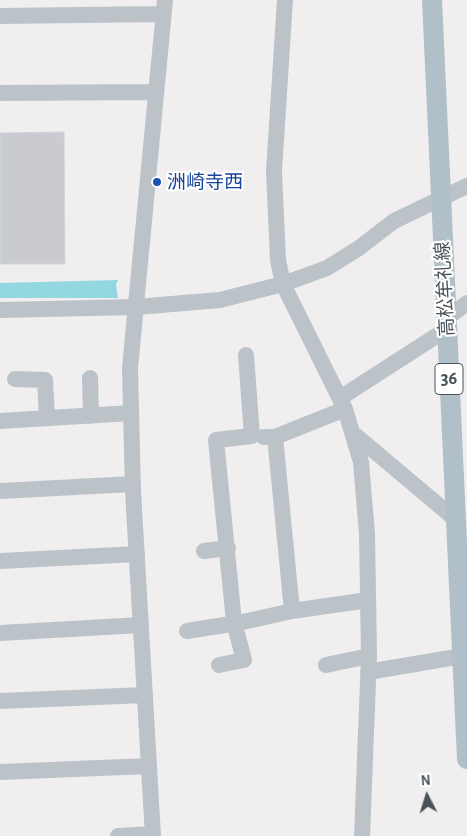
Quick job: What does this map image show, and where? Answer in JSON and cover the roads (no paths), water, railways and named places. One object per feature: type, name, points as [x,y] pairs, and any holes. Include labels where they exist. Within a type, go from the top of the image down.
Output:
[{"type":"main road","name":"高松牟礼線","points":[[432,0],[440,198],[460,519],[462,656],[467,758]]},
{"type":"street","points":[[285,0],[274,171],[278,260],[283,284],[342,404],[354,434],[361,462],[367,534],[368,600],[368,664],[362,836]]},
{"type":"street","points":[[0,16],[164,7],[130,368],[136,554],[153,835],[118,836]]},
{"type":"street","points":[[0,93],[155,92]]},
{"type":"street","points":[[0,310],[136,307],[220,300],[283,284],[327,268],[359,248],[394,221],[467,186]]},
{"type":"street","points":[[219,665],[244,660],[234,622],[216,440],[252,436],[275,437],[342,404],[447,324],[467,303]]},
{"type":"street","points":[[246,355],[252,436]]},
{"type":"street","points":[[90,378],[91,416]]},
{"type":"street","points":[[14,379],[44,380],[47,418]]},
{"type":"street","points":[[0,421],[131,413]]},
{"type":"street","points":[[354,434],[460,519]]},
{"type":"street","points":[[275,437],[292,611]]},
{"type":"street","points":[[0,491],[133,484]]},
{"type":"street","points":[[204,551],[228,548]]},
{"type":"street","points":[[0,561],[136,554]]},
{"type":"street","points":[[187,631],[292,611],[368,600]]},
{"type":"street","points":[[0,633],[141,625]]},
{"type":"street","points":[[326,665],[368,664],[462,656]]},
{"type":"street","points":[[0,702],[145,695]]},
{"type":"street","points":[[0,772],[149,766]]},
{"type":"water","points":[[118,280],[116,285],[118,298],[0,298],[0,283]]},
{"type":"place","name":"洲崎寺西","points":[[157,182]]}]
